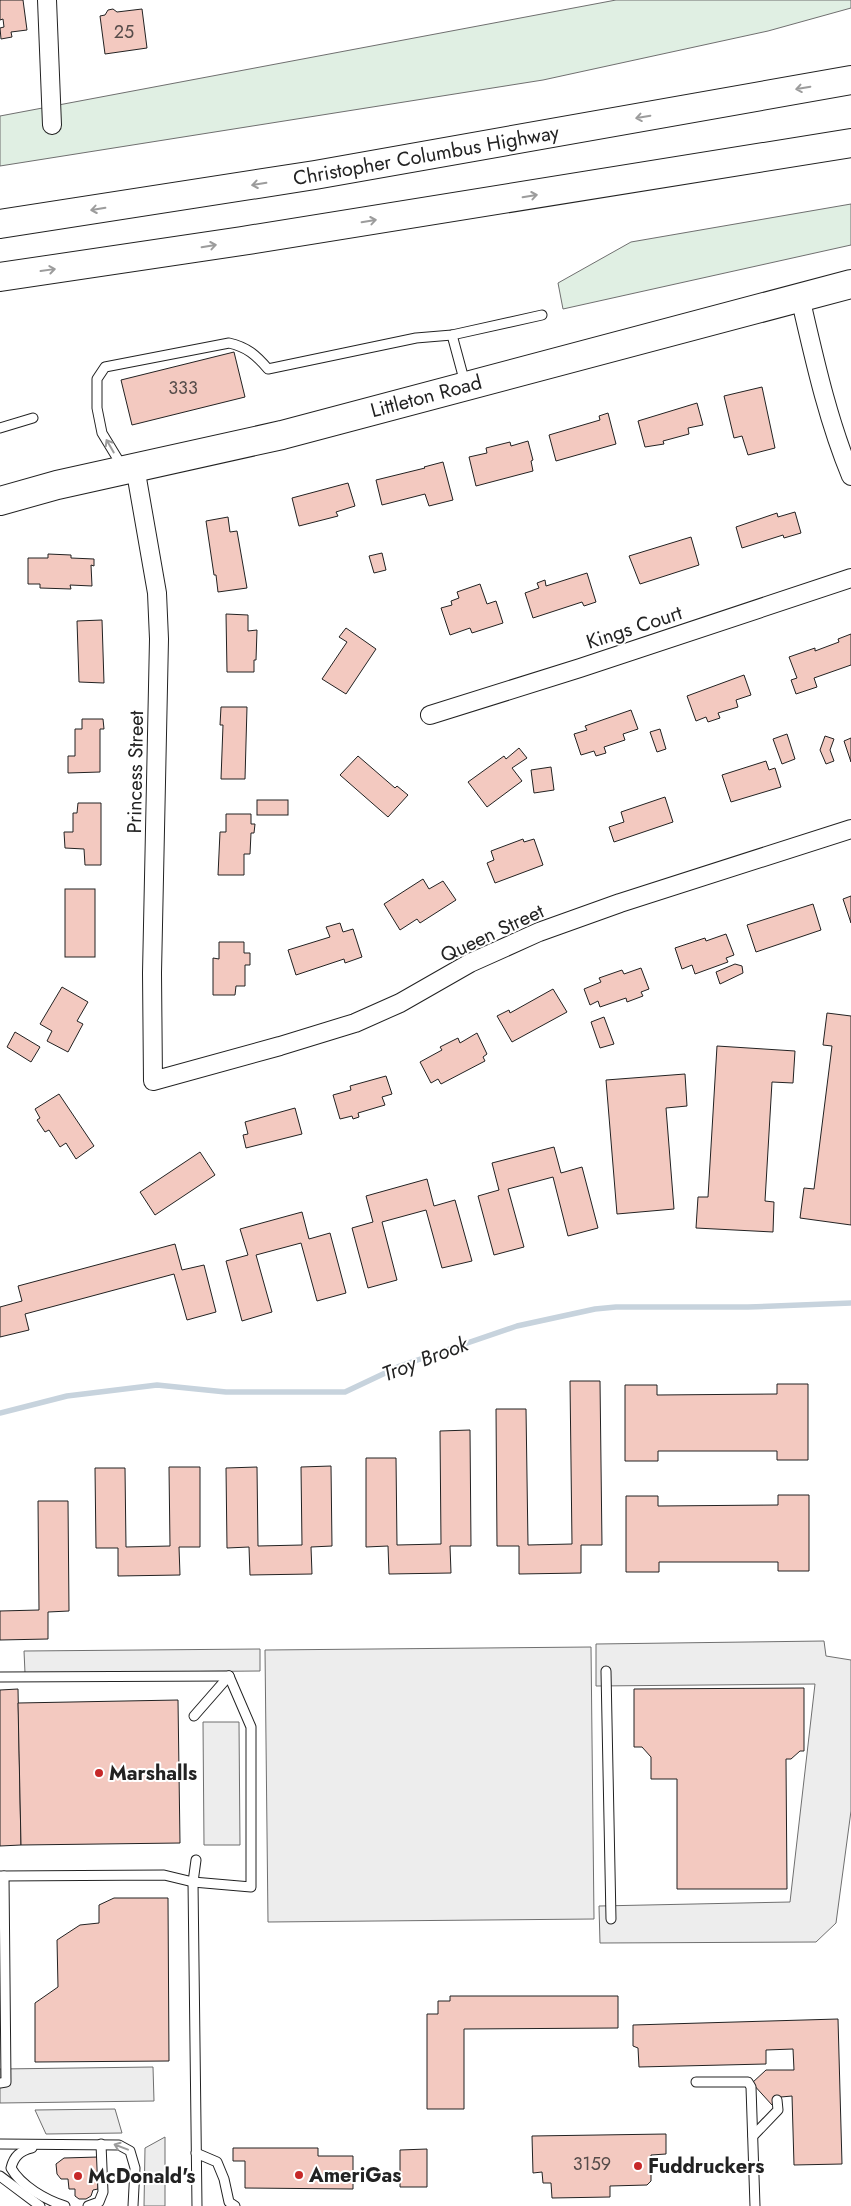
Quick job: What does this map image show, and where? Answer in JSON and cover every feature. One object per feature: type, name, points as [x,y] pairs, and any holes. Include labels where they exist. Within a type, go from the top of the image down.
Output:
[{"type":"main road","name":"Christopher Columbus Highway","points":[[0,224],[324,173],[851,80]]},
{"type":"main road","points":[[0,277],[242,241],[851,143]]},
{"type":"main road","name":"Littleton Road","points":[[0,501],[57,484],[282,435],[851,284]]},
{"type":"street","points":[[47,0],[52,125]]},
{"type":"street","points":[[800,296],[817,371],[837,443],[851,476]]},
{"type":"street","name":"Princess Street","points":[[129,468],[156,593],[159,639],[152,973],[153,1081]]},
{"type":"street","name":"Kings Court","points":[[430,715],[580,668],[851,578]]},
{"type":"street","name":"Queen Street","points":[[153,1081],[355,1023],[400,1003],[470,963],[539,932],[620,903],[851,829]]},
{"type":"lane","points":[[129,468],[102,433],[97,408],[97,379],[105,366],[229,343],[242,346],[254,353],[268,369],[416,338],[452,335],[542,316]]},
{"type":"lane","points":[[452,335],[466,385]]},
{"type":"lane","points":[[0,428],[33,418]]},
{"type":"lane","points":[[606,1671],[611,1919]]},
{"type":"lane","points":[[0,1677],[229,1676]]},
{"type":"lane","points":[[194,1716],[229,1676]]},
{"type":"lane","points":[[0,2083],[6,2082],[2,1876],[164,1875],[193,1882],[251,1887],[251,1726],[229,1676]]},
{"type":"lane","points":[[196,1860],[193,1882],[197,2206]]},
{"type":"lane","points":[[696,2082],[750,2082],[755,2206]]},
{"type":"lane","points":[[753,2136],[778,2110],[777,2100]]},
{"type":"lane","points":[[0,2144],[119,2145],[130,2151],[135,2168],[132,2204]]},
{"type":"lane","points":[[88,2206],[99,2202],[103,2192],[101,2144]]},
{"type":"lane","points":[[42,2145],[24,2150],[14,2157],[11,2168],[16,2178],[55,2203],[65,2206]]},
{"type":"lane","points":[[196,2153],[217,2162],[224,2179],[229,2202],[235,2206]]},
{"type":"lane","points":[[0,2176],[40,2206]]},
{"type":"lane","points":[[9,2183],[32,2188]]},
{"type":"green space","points":[[616,0],[851,0],[851,8],[768,31],[543,80],[0,166],[0,116]]},
{"type":"green space","points":[[851,204],[851,245],[563,309],[558,283],[631,242]]},
{"type":"shaded area","points":[[824,1641],[826,1656],[851,1660],[851,1811],[836,1923],[816,1942],[600,1943],[599,1906],[790,1902],[815,1684],[596,1686],[596,1644]]},
{"type":"shaded area","points":[[591,1647],[594,1919],[268,1922],[265,1650]]},
{"type":"shaded area","points":[[260,1649],[260,1671],[25,1673],[24,1651]]},
{"type":"shaded area","points":[[203,1722],[239,1722],[240,1845],[204,1845]]},
{"type":"shaded area","points":[[153,2067],[154,2101],[0,2103],[0,2069]]},
{"type":"shaded area","points":[[115,2109],[122,2133],[46,2134],[35,2110]]},
{"type":"shaded area","points":[[165,2137],[165,2206],[144,2206],[145,2148]]},
{"type":"building","points":[[0,0],[23,0],[27,30],[11,32],[12,37],[1,39],[0,28],[4,27],[3,19],[0,20]]},
{"type":"building","points":[[113,9],[117,12],[142,9],[147,48],[105,54],[100,16]]},
{"type":"building","points":[[234,352],[245,397],[132,425],[121,380]]},
{"type":"building","points":[[762,387],[775,448],[748,455],[742,436],[734,438],[724,396]]},
{"type":"building","points":[[697,403],[703,425],[688,428],[689,434],[663,441],[664,444],[645,447],[638,421]]},
{"type":"building","points":[[608,413],[616,444],[556,461],[549,435],[600,420],[599,416]]},
{"type":"building","points":[[528,441],[533,460],[531,461],[533,471],[476,486],[469,457],[487,453],[486,448],[510,442],[511,446]]},
{"type":"building","points":[[443,462],[453,500],[429,506],[425,494],[382,505],[376,480]]},
{"type":"building","points":[[348,483],[355,506],[336,512],[338,516],[299,526],[292,498]]},
{"type":"building","points":[[795,512],[801,533],[784,538],[783,535],[742,548],[736,527],[777,513],[778,517]]},
{"type":"building","points":[[228,517],[230,532],[237,531],[247,588],[218,592],[206,521]]},
{"type":"building","points":[[691,537],[699,565],[640,584],[629,556]]},
{"type":"building","points":[[382,553],[386,570],[374,573],[369,556]]},
{"type":"building","points":[[48,554],[94,559],[94,566],[91,565],[92,586],[70,585],[71,589],[40,588],[40,584],[28,584],[28,558],[48,558]]},
{"type":"building","points":[[587,573],[596,602],[584,606],[582,602],[533,618],[525,593],[539,588],[537,583],[545,580],[546,586]]},
{"type":"building","points":[[480,584],[487,604],[496,601],[503,623],[472,633],[470,628],[450,635],[441,608],[452,605],[451,601],[459,598],[457,592]]},
{"type":"building","points":[[226,614],[248,615],[248,631],[257,630],[254,672],[227,672]]},
{"type":"building","points":[[102,620],[104,683],[79,682],[77,621]]},
{"type":"building","points":[[346,628],[376,649],[346,694],[322,679],[347,642],[339,637]]},
{"type":"building","points":[[851,634],[851,665],[814,678],[817,687],[796,694],[791,680],[797,678],[789,657],[815,648],[815,651],[839,642],[838,639]]},
{"type":"building","points":[[744,675],[751,695],[736,700],[738,707],[718,713],[720,718],[708,722],[706,717],[696,721],[687,696]]},
{"type":"building","points":[[221,707],[247,707],[245,779],[221,779],[223,725],[220,725]]},
{"type":"building","points":[[631,710],[638,729],[623,734],[625,740],[604,747],[606,753],[596,756],[594,751],[581,755],[574,734],[587,730],[585,726]]},
{"type":"building","points":[[82,719],[103,719],[104,729],[100,729],[100,772],[68,773],[68,756],[75,756],[75,729],[82,729]]},
{"type":"building","points":[[660,729],[666,749],[657,752],[650,732]]},
{"type":"building","points":[[787,734],[795,759],[782,764],[773,739]]},
{"type":"building","points":[[825,736],[834,739],[830,750],[834,761],[826,764],[820,750]]},
{"type":"building","points":[[851,738],[851,762],[844,741]]},
{"type":"building","points":[[519,748],[527,758],[512,768],[522,781],[487,807],[468,782],[504,756],[506,759]]},
{"type":"building","points":[[358,756],[395,788],[397,786],[408,795],[388,817],[340,775]]},
{"type":"building","points":[[766,761],[769,770],[775,768],[781,787],[731,802],[722,775]]},
{"type":"building","points":[[551,767],[554,790],[534,793],[531,770]]},
{"type":"building","points":[[665,797],[673,822],[614,842],[609,827],[624,822],[621,812]]},
{"type":"building","points":[[257,800],[288,800],[288,815],[257,815]]},
{"type":"building","points":[[78,803],[101,803],[101,865],[85,865],[84,849],[65,848],[64,832],[73,832],[73,813],[77,813]]},
{"type":"building","points":[[226,814],[251,814],[251,824],[255,824],[254,833],[251,833],[250,854],[244,854],[244,875],[218,875],[220,832],[226,832]]},
{"type":"building","points":[[523,839],[524,842],[534,839],[543,865],[495,883],[487,863],[494,860],[491,851]]},
{"type":"building","points":[[423,879],[429,889],[443,881],[456,900],[420,923],[417,919],[400,930],[384,904]]},
{"type":"building","points":[[65,889],[95,889],[95,957],[65,957]]},
{"type":"building","points":[[851,896],[851,923],[843,899]]},
{"type":"building","points":[[813,904],[821,930],[756,952],[747,925]]},
{"type":"building","points":[[340,923],[343,932],[353,929],[362,957],[345,963],[344,959],[296,975],[288,950],[330,937],[326,927]]},
{"type":"building","points":[[726,934],[734,955],[726,958],[728,962],[695,974],[692,965],[682,969],[675,948],[705,938],[706,941]]},
{"type":"building","points":[[219,942],[244,942],[244,953],[250,953],[250,965],[245,965],[245,986],[236,986],[235,995],[213,995],[213,958],[219,959]]},
{"type":"building","points":[[735,964],[742,966],[743,973],[720,984],[716,972]]},
{"type":"building","points":[[641,968],[649,989],[641,992],[643,996],[627,1002],[626,998],[600,1007],[598,1001],[590,1005],[584,989],[601,982],[599,978],[622,970],[624,974]]},
{"type":"building","points":[[62,987],[88,1002],[77,1021],[83,1024],[68,1052],[47,1041],[52,1031],[40,1024]]},
{"type":"building","points":[[553,989],[567,1012],[512,1042],[497,1016],[509,1010],[510,1013]]},
{"type":"building","points":[[827,1013],[851,1016],[851,1225],[800,1218],[804,1188],[814,1189],[832,1046],[823,1045]]},
{"type":"building","points":[[604,1017],[614,1044],[600,1048],[591,1022]]},
{"type":"building","points":[[15,1032],[40,1047],[31,1062],[7,1047]]},
{"type":"building","points":[[477,1033],[487,1054],[483,1057],[485,1061],[441,1084],[438,1079],[431,1083],[420,1062],[442,1050],[440,1047],[458,1038],[460,1043]]},
{"type":"building","points":[[717,1046],[795,1051],[793,1083],[772,1082],[765,1201],[774,1202],[773,1232],[696,1228],[698,1197],[708,1197]]},
{"type":"building","points":[[685,1074],[687,1106],[666,1108],[674,1209],[617,1214],[606,1080]]},
{"type":"building","points":[[386,1076],[392,1094],[382,1097],[385,1105],[358,1113],[359,1117],[353,1119],[352,1116],[340,1119],[333,1095],[351,1090],[350,1086]]},
{"type":"building","points":[[59,1094],[94,1146],[76,1159],[66,1143],[60,1147],[49,1130],[45,1132],[37,1120],[40,1118],[35,1109]]},
{"type":"building","points":[[295,1108],[302,1134],[246,1148],[243,1135],[248,1134],[245,1122]]},
{"type":"building","points":[[554,1147],[561,1173],[582,1167],[598,1228],[568,1236],[553,1177],[508,1189],[524,1247],[494,1255],[478,1196],[499,1190],[492,1163]]},
{"type":"building","points":[[200,1152],[215,1175],[155,1215],[140,1192]]},
{"type":"building","points":[[427,1179],[434,1206],[455,1200],[472,1261],[442,1268],[426,1210],[382,1222],[397,1280],[368,1288],[352,1228],[373,1222],[366,1196]]},
{"type":"building","points":[[302,1212],[309,1239],[330,1233],[346,1293],[317,1301],[301,1243],[256,1255],[272,1312],[242,1321],[226,1261],[248,1255],[240,1229]]},
{"type":"building","points":[[175,1244],[182,1270],[204,1265],[216,1312],[187,1320],[174,1274],[25,1314],[29,1330],[0,1337],[0,1307],[22,1301],[18,1286]]},
{"type":"building","points":[[570,1381],[600,1381],[602,1545],[581,1545],[581,1573],[519,1574],[519,1546],[497,1546],[496,1409],[526,1409],[528,1545],[572,1544]]},
{"type":"building","points":[[777,1384],[808,1384],[808,1460],[777,1460],[777,1451],[658,1451],[658,1461],[625,1461],[625,1385],[657,1385],[657,1395],[777,1394]]},
{"type":"building","points":[[470,1430],[471,1546],[450,1546],[451,1573],[389,1574],[388,1546],[366,1547],[366,1458],[396,1458],[397,1545],[441,1544],[440,1431]]},
{"type":"building","points":[[331,1466],[332,1546],[311,1547],[312,1574],[250,1575],[249,1547],[227,1548],[226,1468],[257,1467],[258,1546],[302,1545],[301,1467]]},
{"type":"building","points":[[169,1467],[200,1467],[200,1547],[179,1547],[180,1575],[118,1576],[118,1548],[96,1548],[95,1468],[125,1468],[126,1547],[170,1546]]},
{"type":"building","points":[[778,1495],[809,1495],[809,1571],[778,1571],[778,1562],[659,1562],[659,1572],[626,1572],[626,1496],[658,1496],[658,1506],[778,1505]]},
{"type":"building","points":[[38,1501],[68,1501],[69,1611],[48,1612],[48,1639],[0,1640],[0,1611],[39,1610]]},
{"type":"building","points":[[804,1688],[804,1751],[800,1751],[791,1759],[786,1759],[787,1889],[677,1889],[677,1779],[651,1779],[651,1757],[642,1747],[634,1747],[634,1689]]},
{"type":"building","points":[[18,1689],[21,1845],[0,1846],[0,1690]]},
{"type":"building","name":"Marshalls","points":[[178,1700],[180,1843],[21,1845],[18,1703]]},
{"type":"building","points":[[114,1898],[168,1898],[169,2061],[35,2062],[35,2003],[58,1987],[57,1940],[80,1925],[99,1923],[99,1905]]},
{"type":"building","points":[[450,1996],[618,1996],[618,2028],[464,2029],[464,2109],[427,2109],[427,2014],[438,2014],[438,2001],[450,2001]]},
{"type":"building","points":[[838,2019],[842,2164],[794,2165],[792,2096],[781,2097],[772,2105],[752,2083],[766,2070],[794,2070],[793,2049],[766,2050],[766,2064],[639,2067],[638,2048],[633,2046],[633,2025]]},
{"type":"building","points":[[666,2134],[666,2154],[651,2155],[651,2181],[647,2185],[610,2186],[610,2197],[552,2198],[551,2183],[543,2183],[542,2172],[533,2173],[532,2136]]},
{"type":"building","name":"AmeriGas","points":[[233,2148],[318,2148],[318,2156],[353,2156],[353,2189],[245,2188],[245,2161],[233,2161]]},
{"type":"building","points":[[427,2149],[427,2187],[400,2187],[400,2150]]},
{"type":"building","name":"McDonald's","points":[[98,2157],[98,2189],[93,2190],[91,2196],[86,2199],[79,2199],[75,2196],[75,2189],[69,2189],[68,2179],[61,2179],[57,2174],[56,2164],[64,2158]]},
{"type":"waterway","name":"Troy Brook","points":[[0,1413],[67,1396],[157,1385],[226,1392],[345,1392],[400,1366],[517,1326],[595,1309],[616,1307],[748,1307],[851,1303]]},
{"type":"place","name":"Marshalls","points":[[99,1773]]},
{"type":"place","name":"Fuddruckers","points":[[638,2166]]},
{"type":"place","name":"AmeriGas","points":[[299,2175]]},
{"type":"place","name":"McDonald's","points":[[78,2176]]}]
